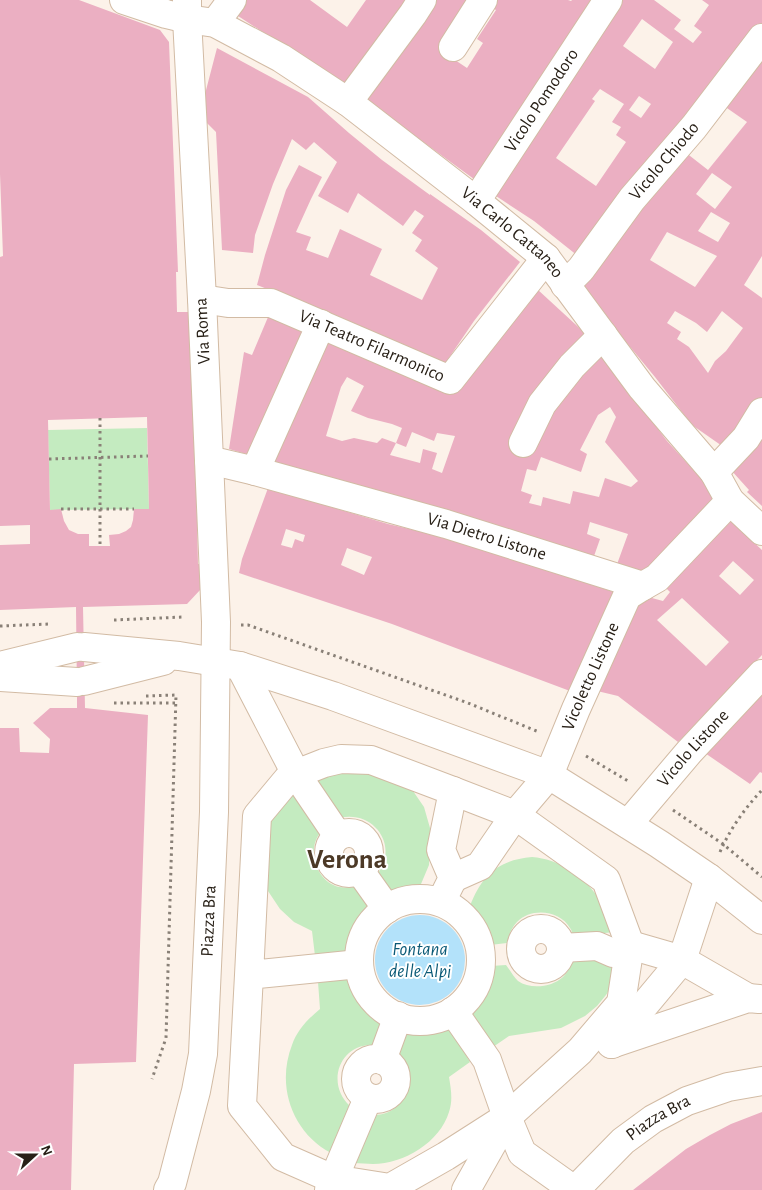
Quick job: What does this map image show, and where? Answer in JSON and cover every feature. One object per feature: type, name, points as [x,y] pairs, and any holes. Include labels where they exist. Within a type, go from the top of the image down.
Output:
[{"type":"street","name":"Via Carlo Cattaneo","points":[[124,0],[166,14],[187,10],[281,58],[348,102],[546,258],[642,388],[714,472],[730,502],[762,531]]},
{"type":"street","points":[[215,23],[232,0]]},
{"type":"street","points":[[348,102],[414,14],[422,0]]},
{"type":"street","points":[[453,47],[483,0]]},
{"type":"street","name":"Vicolo Pomodoro","points":[[476,201],[608,0]]},
{"type":"street","name":"Via Roma","points":[[187,10],[216,622],[228,664]]},
{"type":"street","name":"Vicolo Chiodo","points":[[565,285],[582,269],[632,199],[694,127],[762,38]]},
{"type":"street","name":"Via Teatro Filarmonico","points":[[202,299],[228,303],[271,303],[450,380],[546,258]]},
{"type":"street","points":[[255,470],[321,324]]},
{"type":"street","points":[[523,443],[542,404],[572,366],[603,335]]},
{"type":"street","points":[[714,472],[746,438],[762,412]]},
{"type":"street","name":"Via Dietro Listone","points":[[209,460],[255,470],[446,524],[636,584]]},
{"type":"street","points":[[636,584],[657,578],[730,502]]},
{"type":"street","name":"Vicoletto Listone","points":[[549,775],[626,596],[636,584]]},
{"type":"street","points":[[0,666],[80,647],[179,656],[228,664],[333,696],[549,775],[628,824],[709,878],[762,920]]},
{"type":"street","points":[[0,677],[80,682],[179,656]]},
{"type":"street","points":[[228,664],[296,774],[338,836],[330,846],[329,859],[332,864],[336,869],[348,874],[360,870],[387,908]]},
{"type":"street","name":"Piazza Bra","points":[[176,1188],[203,1054],[214,812],[228,664]]},
{"type":"street","name":"Vicolo Listone","points":[[628,824],[683,758],[762,674]]},
{"type":"street","points":[[466,1190],[507,1117],[580,1052],[621,1003],[630,945],[606,880],[515,815],[371,760],[341,759],[324,763],[296,774],[287,780],[257,816],[242,1106],[283,1157],[331,1185],[390,1188],[446,1156],[507,1117],[611,1044],[682,960],[709,878]]},
{"type":"street","points":[[441,902],[453,878],[480,866],[515,815],[549,775]]},
{"type":"street","points":[[452,790],[441,850],[453,878]]},
{"type":"street","points":[[423,898],[441,902],[456,911],[469,923],[477,938],[481,955],[480,972],[475,987],[466,1001],[453,1011],[436,1019],[416,1021],[398,1016],[383,1008],[371,995],[363,980],[360,948],[366,932],[374,919],[387,908],[404,901],[423,898]]},
{"type":"street","points":[[481,955],[521,952],[520,945],[527,934],[539,928],[552,931],[560,941],[561,948],[598,946],[613,953],[630,945],[682,960],[755,999]]},
{"type":"street","points":[[249,975],[360,964]]},
{"type":"street","points":[[611,1044],[755,999]]},
{"type":"street","name":"Piazza Bra","points":[[453,1011],[487,1060],[522,1153],[574,1190],[623,1141],[652,1119],[687,1101],[728,1087],[762,1081]]},
{"type":"street","points":[[331,1185],[368,1098],[374,1100],[381,1099],[392,1092],[395,1087],[396,1073],[388,1063],[382,1060],[398,1016]]},
{"type":"path","points":[[100,418],[100,546]]},
{"type":"path","points":[[49,459],[148,456]]},
{"type":"path","points":[[61,509],[134,509]]},
{"type":"path","points":[[113,620],[182,617]]},
{"type":"path","points":[[0,626],[57,623]]},
{"type":"path","points":[[152,1079],[166,1038],[176,695]]},
{"type":"path","points":[[112,703],[176,703]]},
{"type":"path","points":[[709,878],[723,844],[746,807],[762,790]]},
{"type":"green space","points":[[147,428],[149,509],[50,510],[48,430]]},
{"type":"green space","points":[[325,767],[399,779],[413,791],[424,807],[430,828],[429,865],[421,884],[391,891],[378,873],[384,862],[386,851],[384,841],[379,832],[363,819],[352,817],[340,818],[308,773]]},
{"type":"green space","points":[[288,787],[320,833],[314,848],[314,857],[320,872],[331,884],[339,887],[355,886],[370,906],[353,926],[347,953],[315,956],[312,931],[294,922],[280,909],[268,891],[263,872],[262,833]]},
{"type":"green space","points":[[532,857],[542,858],[561,865],[585,882],[605,906],[615,932],[573,936],[571,929],[559,917],[553,914],[537,913],[523,917],[517,922],[512,929],[507,943],[490,945],[484,923],[479,914],[470,906],[475,895],[493,871],[510,862]]},
{"type":"green space","points":[[618,957],[613,984],[606,995],[585,1016],[561,1028],[509,1036],[493,1047],[468,1014],[482,997],[488,986],[491,966],[506,965],[518,981],[523,984],[541,986],[553,983],[563,977],[573,959]]},
{"type":"green space","points":[[348,979],[361,1005],[383,1024],[374,1045],[362,1046],[352,1050],[340,1066],[338,1086],[342,1097],[350,1106],[331,1153],[317,1144],[297,1120],[287,1092],[287,1061],[297,1034],[303,1025],[320,1009],[318,982]]},
{"type":"green space","points":[[450,1028],[470,1062],[449,1077],[451,1103],[449,1112],[438,1133],[419,1149],[397,1160],[373,1164],[354,1163],[373,1115],[384,1114],[394,1109],[407,1093],[409,1073],[406,1063],[399,1054],[407,1033],[428,1033]]},
{"type":"water","name":"Fontana delle Alpi","points":[[420,915],[437,918],[452,928],[462,943],[465,960],[462,977],[452,992],[437,1002],[420,1005],[403,1002],[388,992],[378,977],[375,960],[378,943],[388,928],[403,918]]},
{"type":"building","points":[[0,0],[79,0],[160,30],[169,42],[178,272],[176,272],[177,312],[194,312],[198,564],[200,564],[201,589],[187,604],[83,607],[85,708],[148,715],[136,1062],[74,1064],[71,1190],[0,1190],[0,728],[19,728],[20,752],[49,753],[50,739],[33,723],[50,708],[77,708],[77,696],[76,607],[0,610],[0,545],[30,544],[30,525],[0,526],[0,257],[3,256],[0,174]],"holes":[[[147,417],[149,509],[134,509],[131,527],[119,534],[109,535],[110,546],[89,546],[89,534],[78,534],[69,530],[61,509],[50,510],[48,420]]]},
{"type":"building","points":[[240,0],[310,0],[347,27],[366,0],[415,0],[347,87],[232,12]]},
{"type":"building","points":[[430,0],[470,0],[440,50],[467,68],[483,43],[477,39],[496,10],[487,4],[490,0],[601,0],[478,182],[363,98]]},
{"type":"building","points":[[618,0],[654,0],[681,20],[674,29],[693,43],[702,32],[694,26],[709,5],[702,0],[762,0],[762,23],[583,260],[534,221],[493,194]],"holes":[[[642,19],[673,42],[655,69],[623,46]],[[600,89],[624,104],[612,122],[621,127],[616,135],[626,142],[596,186],[556,158],[595,101],[592,99]],[[639,96],[651,104],[641,118],[629,110]]]},
{"type":"building","points":[[217,48],[308,97],[382,160],[481,230],[520,262],[474,321],[442,368],[308,304],[257,285],[286,190],[299,165],[322,177],[296,232],[311,237],[306,250],[328,258],[340,229],[382,249],[370,275],[422,300],[438,268],[415,251],[422,240],[412,233],[424,216],[415,210],[403,226],[358,193],[348,213],[318,196],[337,162],[314,142],[306,150],[292,139],[273,184],[255,235],[253,253],[222,250],[216,132],[204,120],[205,94]]},
{"type":"building","points":[[762,54],[762,256],[744,285],[762,298],[762,402],[725,448],[692,425],[578,284],[685,152],[708,170],[747,122],[724,106]],"holes":[[[712,173],[732,187],[715,209],[696,194]],[[711,212],[730,223],[718,242],[698,231]],[[667,232],[717,256],[695,287],[650,260]],[[675,311],[707,332],[722,311],[743,328],[726,351],[715,361],[708,373],[689,347],[677,339],[681,332],[667,323]]]},
{"type":"building","points":[[537,289],[587,335],[530,401],[509,446],[527,452],[558,395],[597,348],[667,441],[718,497],[644,576],[616,567],[628,534],[590,522],[587,534],[600,539],[593,559],[265,460],[328,335],[457,389]],"holes":[[[347,377],[364,386],[351,411],[402,428],[396,443],[382,438],[377,443],[354,438],[342,441],[326,436],[341,387]],[[610,407],[616,417],[605,442],[638,481],[631,487],[605,478],[599,497],[573,491],[570,504],[543,497],[541,506],[529,503],[532,495],[521,491],[527,469],[536,471],[541,457],[581,472],[587,454],[580,450],[598,415]],[[412,432],[434,441],[437,433],[455,436],[442,473],[432,469],[437,453],[423,449],[420,463],[390,455],[396,443],[406,447]]]},
{"type":"building","points":[[271,310],[307,325],[256,457],[229,449],[244,352],[252,355]]},
{"type":"building","points":[[762,426],[762,506],[747,492],[749,490],[731,470]]},
{"type":"building","points":[[268,488],[388,524],[444,537],[620,594],[578,694],[392,624],[239,573],[242,559]],"holes":[[[286,529],[305,535],[303,542],[295,539],[292,548],[281,545]],[[347,548],[372,557],[364,575],[341,565]]]},
{"type":"building","points":[[726,517],[762,550],[762,655],[678,742],[618,696],[593,690],[637,594],[663,601],[670,592],[665,587]],"holes":[[[733,561],[754,580],[740,595],[719,576]],[[682,598],[729,642],[706,666],[657,620]]]},
{"type":"building","points":[[762,687],[762,773],[760,772],[750,784],[702,751]]},
{"type":"building","points":[[762,1112],[762,1190],[633,1190],[686,1149],[731,1124]]},
{"type":"district","name":"Verona","points":[[347,860]]}]
